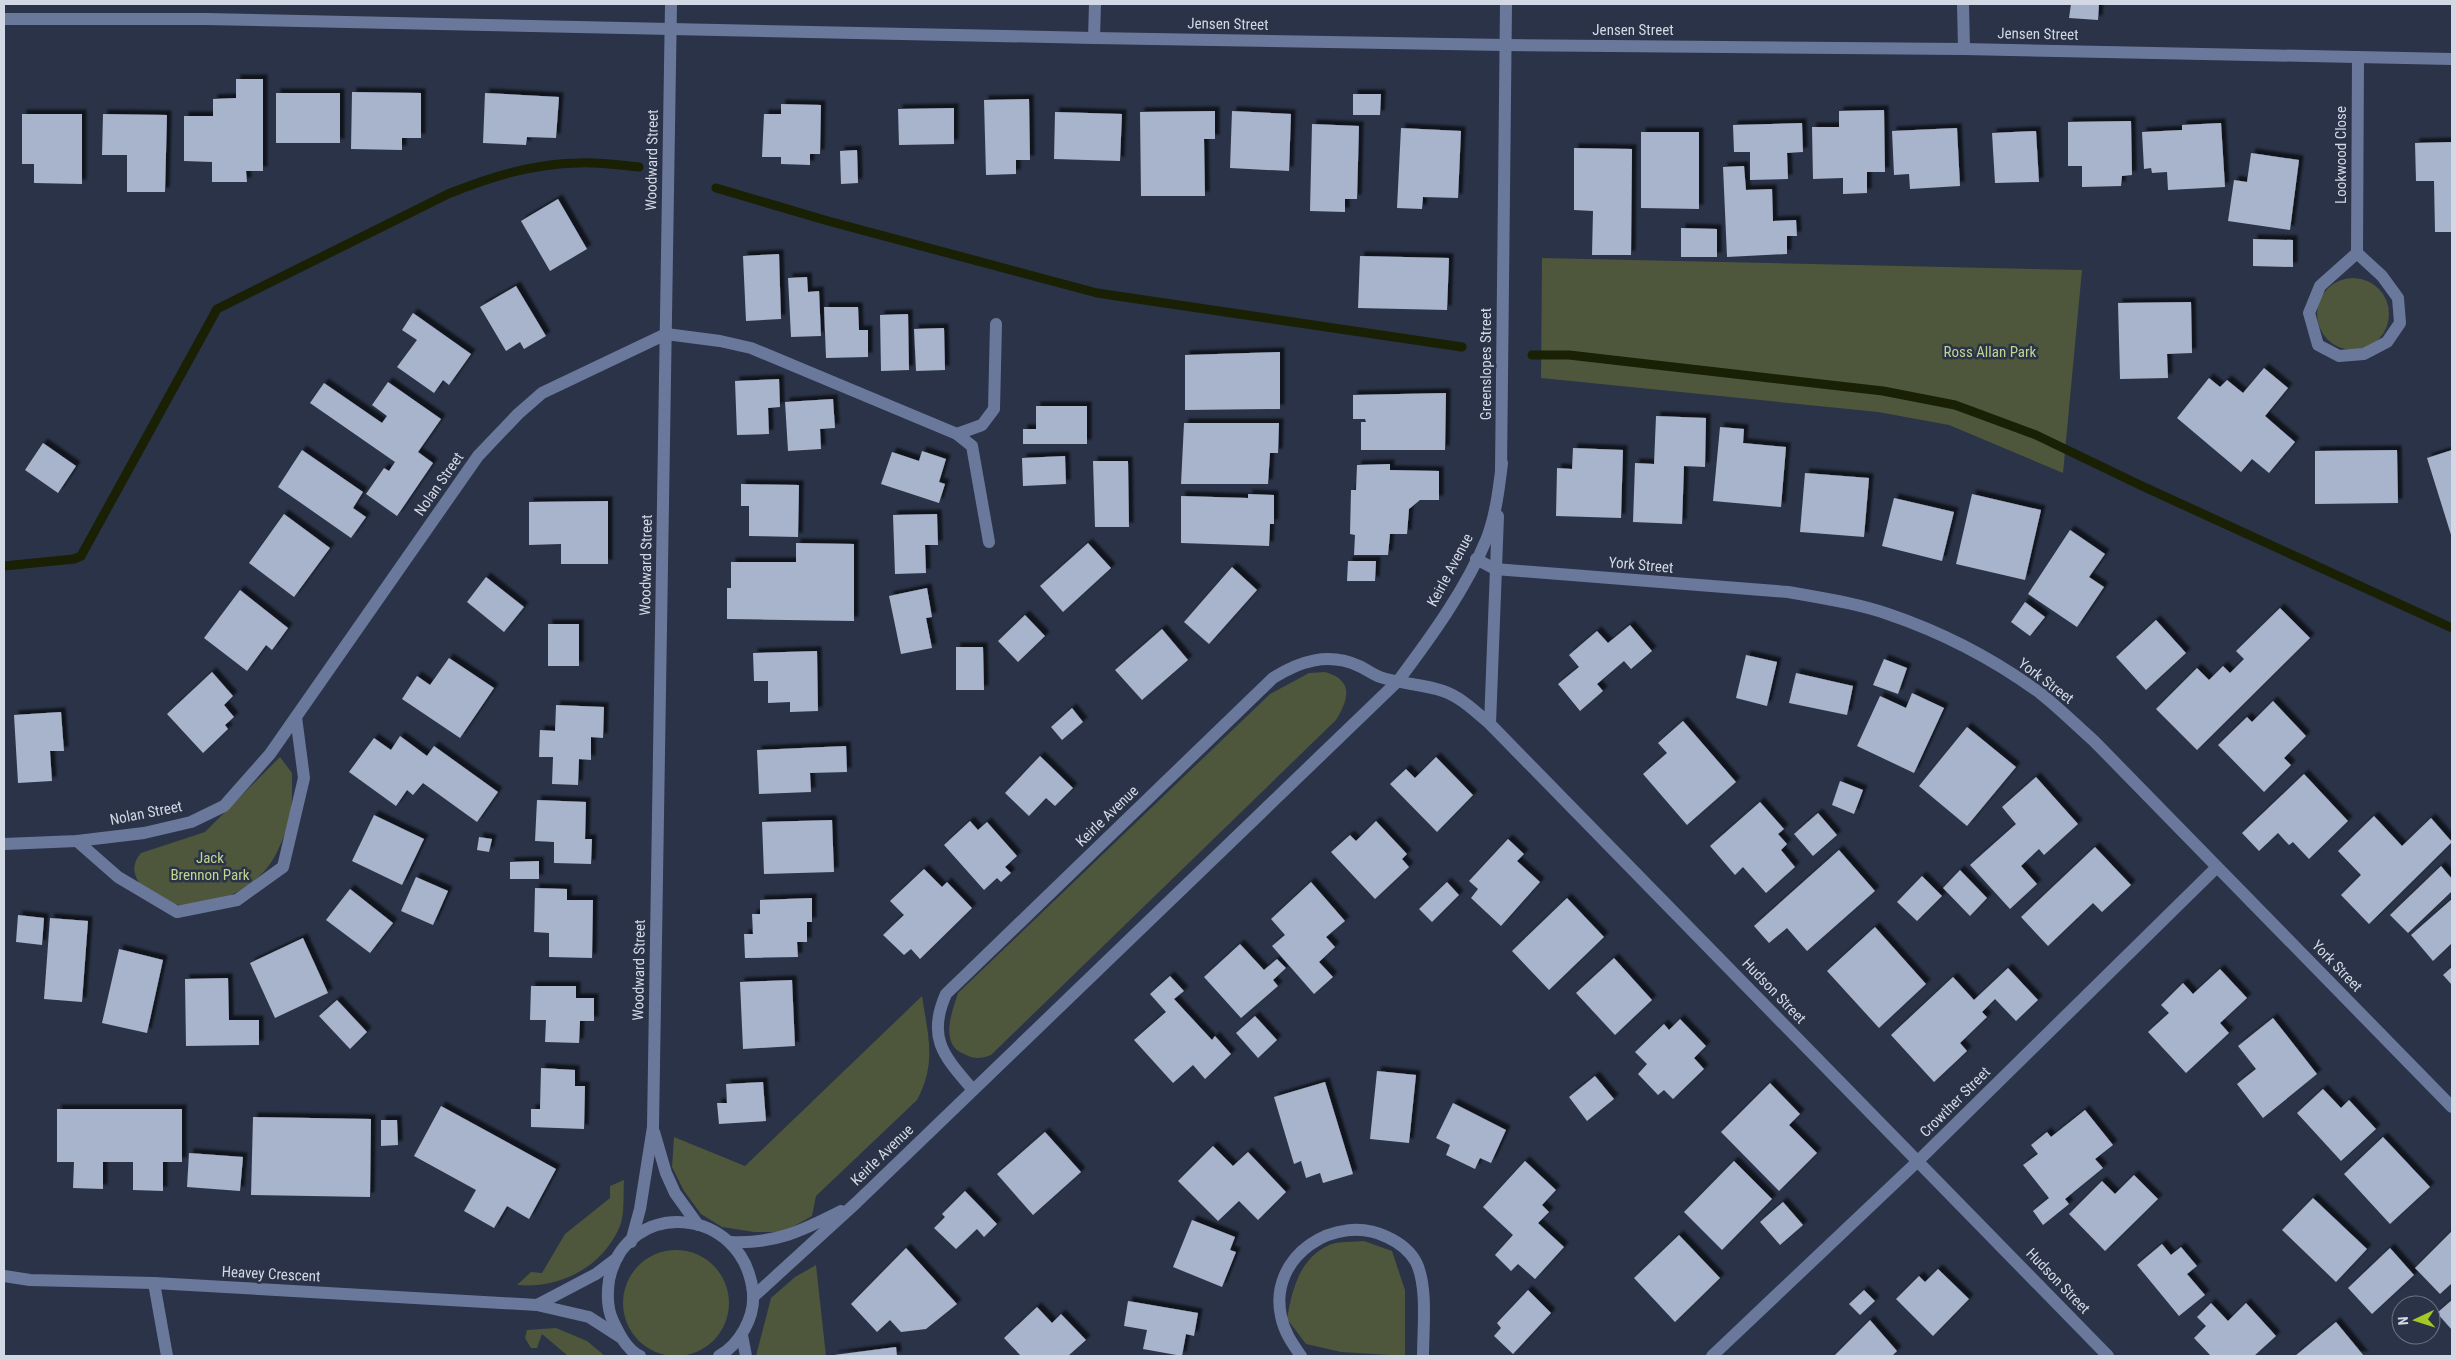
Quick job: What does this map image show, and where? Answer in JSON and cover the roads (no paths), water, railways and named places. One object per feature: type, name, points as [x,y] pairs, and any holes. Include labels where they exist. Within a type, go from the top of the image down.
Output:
[{"type":"street","name":"Woodward Street","points":[[631,1242],[640,1209],[653,1127],[671,4]]},
{"type":"street","points":[[1094,4],[1094,38]]},
{"type":"street","name":"Greenslopes Street","points":[[1490,724],[1495,569],[1502,463],[1506,4]]},
{"type":"street","points":[[1963,4],[1964,49]]},
{"type":"street","name":"Jensen Street","points":[[4,19],[216,19],[1094,38],[1505,45],[1964,49],[2452,58]]},
{"type":"street","name":"Lookwood Close","points":[[2357,253],[2358,57]]},
{"type":"street","points":[[2357,253],[2382,276],[2398,298],[2400,323],[2388,342],[2364,354],[2339,356],[2318,345],[2309,312],[2320,286],[2357,253]]},
{"type":"street","points":[[957,434],[982,425],[994,408],[996,324]]},
{"type":"street","points":[[666,334],[720,341],[751,348],[957,434],[972,446],[989,542]]},
{"type":"street","name":"Nolan Street","points":[[4,844],[77,841],[144,833],[191,822],[224,806],[270,754],[478,456],[518,414],[542,393],[666,334]]},
{"type":"street","name":"Keirle Avenue","points":[[753,1298],[856,1203],[1398,681],[1438,627],[1487,538],[1493,519],[1502,463]]},
{"type":"street","name":"York Street","points":[[1476,560],[1495,569],[1788,592],[1888,614],[1945,638],[1986,659],[2040,694],[2094,741],[2452,1107]]},
{"type":"street","name":"Keirle Avenue","points":[[973,1090],[951,1065],[941,1048],[937,1030],[937,1013],[946,994],[1273,678],[1308,660],[1332,658],[1358,665],[1379,677],[1398,681]]},
{"type":"street","name":"Hudson Street","points":[[1398,681],[1445,692],[1464,703],[1490,724],[2108,1356]]},
{"type":"street","points":[[77,841],[118,877],[177,912],[237,900],[283,867],[304,778],[296,717]]},
{"type":"street","name":"Crowther Street","points":[[1712,1356],[1918,1161],[2217,867]]},
{"type":"street","name":"Woodward Street","points":[[653,1127],[675,1193],[698,1225]]},
{"type":"street","name":"Keirle Avenue","points":[[731,1242],[755,1243],[780,1238],[811,1227],[856,1203]]},
{"type":"street","points":[[640,1356],[627,1346],[610,1316],[607,1292],[612,1268],[619,1256],[642,1232],[664,1223],[688,1222],[711,1228],[731,1242],[743,1258],[751,1277],[753,1298],[750,1317],[742,1335],[726,1352],[719,1356]]},
{"type":"street","points":[[1301,1356],[1287,1337],[1280,1314],[1281,1290],[1289,1267],[1304,1248],[1325,1234],[1350,1228],[1376,1231],[1398,1242],[1416,1261],[1422,1286],[1423,1356]]},
{"type":"street","points":[[537,1305],[596,1274],[619,1256]]},
{"type":"street","name":"Heavey Crescent","points":[[4,1276],[30,1280],[154,1283],[537,1305],[589,1317],[627,1346]]},
{"type":"street","points":[[154,1283],[167,1356]]},
{"type":"street","points":[[742,1335],[746,1356]]},
{"type":"waterway","points":[[4,566],[74,559],[81,556],[217,309],[448,194],[479,182],[511,172],[561,164],[593,163],[639,167]]},
{"type":"waterway","points":[[716,188],[828,221],[1097,293],[1462,347]]},
{"type":"waterway","points":[[1532,355],[1569,355],[1883,391],[1955,405],[2036,435],[2142,486],[2452,628]]},
{"type":"park label","name":"Ross Allan Park","points":[[1990,352]]},
{"type":"park label","name":"Jack Brennon Park","points":[[210,866]]}]
